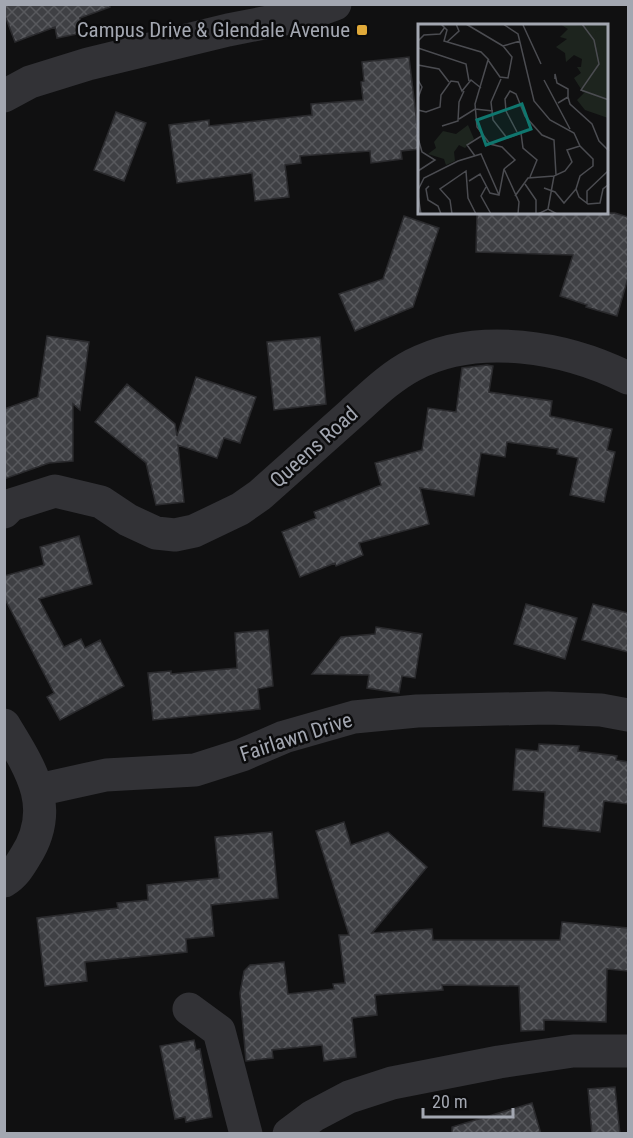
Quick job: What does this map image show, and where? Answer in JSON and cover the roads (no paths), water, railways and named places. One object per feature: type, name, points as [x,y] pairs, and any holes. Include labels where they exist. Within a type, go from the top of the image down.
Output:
[{"type":"street","points":[[4,96],[30,82],[242,16],[305,15],[335,4]]},
{"type":"street","name":"Queens Road","points":[[4,512],[11,505],[55,491],[101,502],[128,520],[156,533],[175,535],[194,531],[240,509],[254,499],[388,381],[412,365],[439,354],[466,348],[493,346],[556,351],[628,378]]},
{"type":"street","name":"Fairlawn Drive","points":[[38,790],[106,775],[195,770],[242,755],[284,737],[354,717],[417,711],[548,708],[601,710],[628,715]]},
{"type":"street","points":[[4,725],[20,750],[38,790],[40,812],[35,842],[14,875],[4,881]]},
{"type":"street","points":[[189,1009],[219,1031],[246,1134]]},
{"type":"street","points":[[289,1134],[313,1116],[349,1097],[392,1083],[499,1062],[573,1051],[628,1051]]},
{"type":"place","name":"Campus Drive & Glendale Avenue","points":[[362,30]]}]
